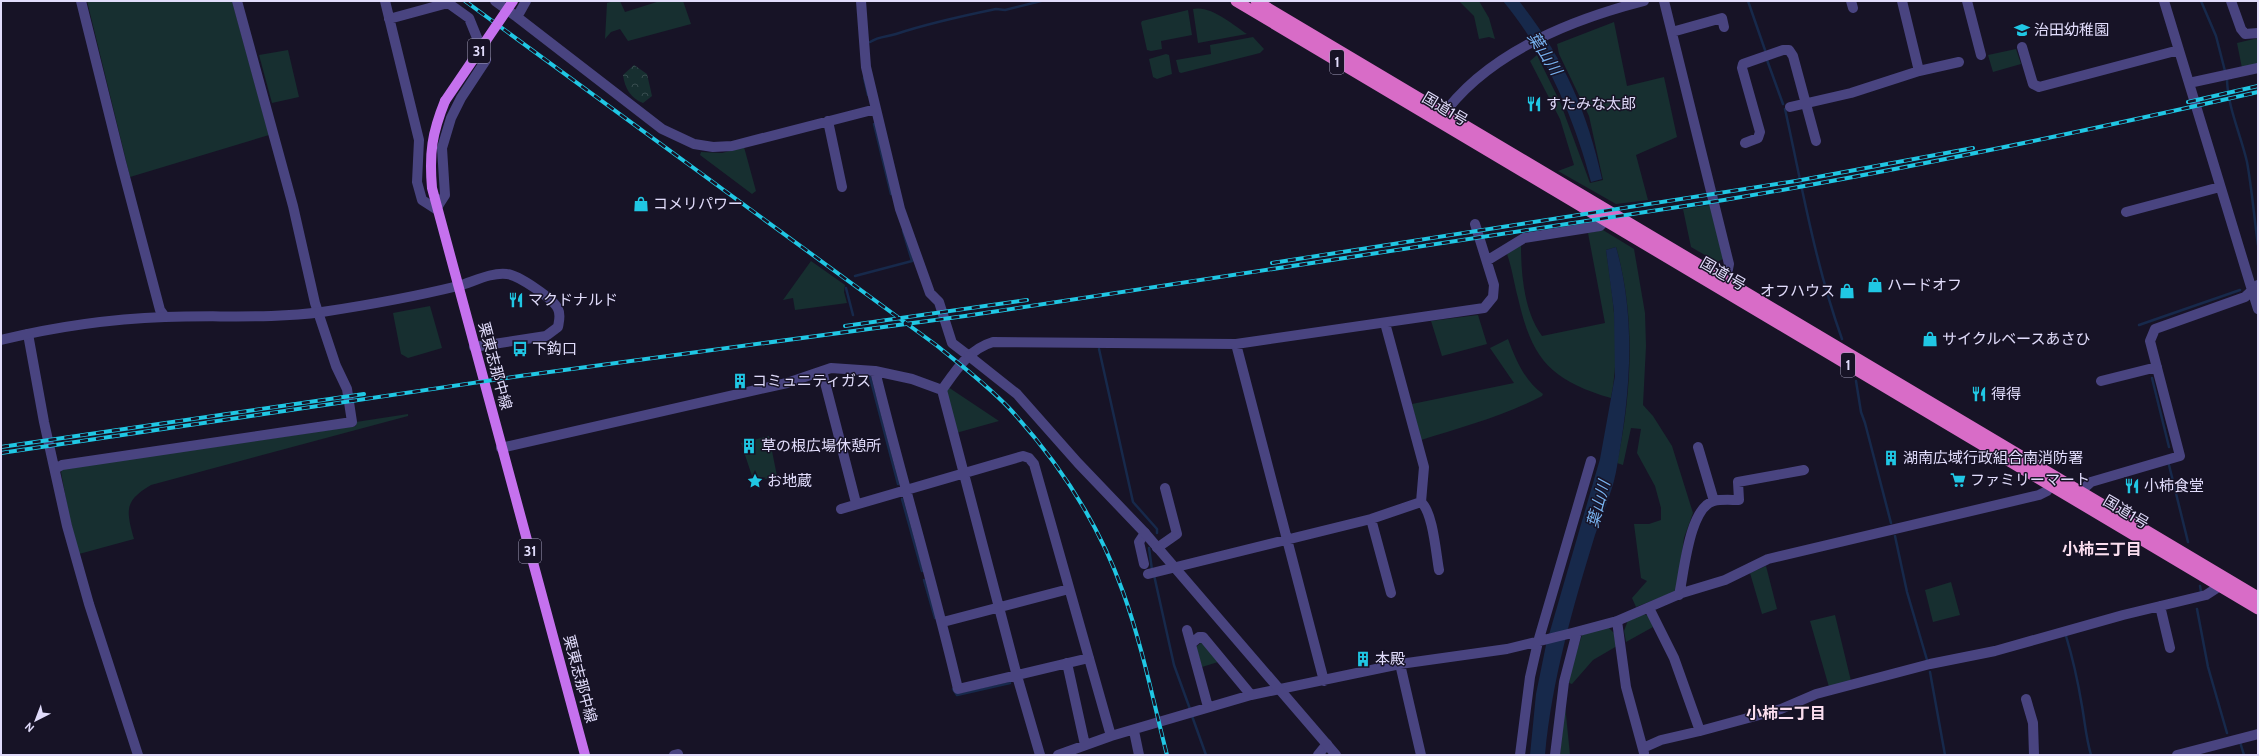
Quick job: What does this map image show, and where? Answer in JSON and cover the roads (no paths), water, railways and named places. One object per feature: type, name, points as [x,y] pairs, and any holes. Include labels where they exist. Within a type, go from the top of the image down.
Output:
[{"type":"highway","name":"国道1号","points":[[1236,1],[1726,279],[2258,597]]},
{"type":"highway","name":"国道1号","points":[[1256,1],[1441,117],[1604,222],[2051,484],[2258,609]]},
{"type":"main road","name":"栗東志那中線","points":[[513,1],[445,101],[436,127],[429,159],[436,209],[585,755]]},
{"type":"street","points":[[82,1],[121,162],[160,310],[164,317]]},
{"type":"street","points":[[56,468],[62,465],[352,422],[347,389],[339,372],[315,303],[293,206],[237,1]]},
{"type":"street","points":[[385,1],[389,19],[419,140],[417,182],[422,200],[436,209],[445,194],[442,148],[451,118],[461,98],[486,60],[469,18],[448,3],[389,19]]},
{"type":"street","points":[[495,1],[662,129],[694,144],[713,147],[732,146],[876,109]]},
{"type":"street","points":[[517,17],[526,1]]},
{"type":"street","points":[[861,1],[866,67],[900,209],[930,293],[939,302],[952,342],[1018,394],[1078,462],[1145,533],[1336,755]]},
{"type":"street","points":[[1441,117],[1463,90],[1497,63],[1552,34],[1600,14],[1644,1]]},
{"type":"street","points":[[1664,1],[1720,222],[1729,264],[1726,279],[1721,290]]},
{"type":"street","points":[[1902,1],[1919,71]]},
{"type":"street","points":[[1967,1],[1981,55]]},
{"type":"street","points":[[2164,1],[2220,187],[2255,288],[2258,309]]},
{"type":"street","points":[[2231,1],[2241,29],[2245,34],[2258,33]]},
{"type":"street","points":[[1672,32],[1722,18],[1724,26]]},
{"type":"street","points":[[2022,47],[2033,84],[2039,87],[2179,50]]},
{"type":"street","points":[[1744,143],[1758,138],[1760,132],[1742,68],[1743,64],[1748,60],[1783,50],[1789,50],[1793,56],[1816,142]]},
{"type":"street","points":[[1790,107],[1851,93],[1919,71],[1959,62]]},
{"type":"street","points":[[2189,83],[2258,68]]},
{"type":"street","points":[[828,121],[842,187]]},
{"type":"street","points":[[2126,212],[2220,187]]},
{"type":"street","points":[[1492,258],[1524,238],[1600,226],[1604,222]]},
{"type":"street","points":[[942,390],[968,356],[979,346],[993,342],[1236,344],[1484,308],[1493,297],[1494,285],[1492,258],[1476,224]]},
{"type":"street","points":[[1,340],[89,324],[164,317],[265,316],[319,312],[373,305],[458,286],[500,274],[509,274],[519,277],[555,304],[559,310],[558,327],[546,336],[474,347]]},
{"type":"street","points":[[2081,491],[2091,482],[2180,456],[2150,341],[2155,329],[2245,297],[2255,288]]},
{"type":"street","points":[[1385,323],[1424,467],[1421,502]]},
{"type":"street","points":[[28,334],[44,422],[56,468],[69,533],[138,755]]},
{"type":"street","points":[[1236,344],[1324,680]]},
{"type":"street","points":[[2101,381],[2157,367]]},
{"type":"street","points":[[501,448],[790,383],[831,368],[875,371],[912,379],[942,390]]},
{"type":"street","points":[[822,371],[856,503]]},
{"type":"street","points":[[875,371],[905,490],[943,622],[958,689],[1089,658]]},
{"type":"street","points":[[942,390],[1017,676],[1040,755]]},
{"type":"street","points":[[1698,447],[1714,500]]},
{"type":"street","points":[[841,509],[856,503],[1023,456],[1029,458],[1034,464],[1111,736]]},
{"type":"street","points":[[1520,755],[1530,677],[1591,461]]},
{"type":"street","points":[[1679,595],[1691,534],[1704,506],[1714,500],[1739,500],[1738,482],[1804,470]]},
{"type":"street","points":[[1058,755],[1111,736],[1134,731],[1251,695],[1400,664],[1507,649],[1540,642],[1617,621],[1679,595],[1724,580],[1768,559],[2040,495],[2047,491],[2051,484]]},
{"type":"street","points":[[1157,548],[1177,534],[1165,488]]},
{"type":"street","points":[[1145,533],[1139,542],[1149,570],[1174,568],[1371,519],[1421,502]]},
{"type":"street","points":[[1421,502],[1426,506],[1430,519],[1439,570]]},
{"type":"street","points":[[1371,519],[1391,593]]},
{"type":"street","points":[[1617,621],[1622,649],[1624,674],[1644,752],[1661,740],[1781,709],[1821,692],[1930,664],[1995,651],[2160,606],[2206,596],[2220,586]]},
{"type":"street","points":[[943,622],[1069,589]]},
{"type":"street","points":[[2160,606],[2170,648]]},
{"type":"street","points":[[1649,608],[1674,658],[1700,731]]},
{"type":"street","points":[[1187,630],[1208,707]]},
{"type":"street","points":[[1554,755],[1564,682],[1574,632]]},
{"type":"street","points":[[1191,644],[1199,637],[1203,637],[1251,695]]},
{"type":"street","points":[[1067,664],[1085,745]]},
{"type":"street","points":[[1400,664],[1422,755]]},
{"type":"street","points":[[2026,699],[2033,723],[2034,755]]},
{"type":"street","points":[[1134,731],[1139,755]]},
{"type":"street","points":[[2177,755],[2258,734]]},
{"type":"street","points":[[1318,755],[1327,744]]},
{"type":"water","name":"葉山川","points":[[1503,1],[1519,1],[1535,22],[1561,64],[1581,107],[1596,154],[1602,179],[1591,182],[1576,134],[1557,87],[1532,42]]},
{"type":"water","name":"葉山川","points":[[1616,247],[1623,275],[1629,331],[1628,388],[1621,444],[1612,488],[1595,535],[1564,644],[1548,727],[1545,755],[1530,755],[1536,694],[1546,645],[1600,459],[1615,376],[1614,311],[1606,250]]},
{"type":"waterway","points":[[870,42],[946,20],[996,9],[1005,10],[1041,1]]},
{"type":"waterway","points":[[1748,1],[1765,50]]},
{"type":"waterway","points":[[2201,1],[2216,36],[2225,71]]},
{"type":"waterway","points":[[1767,60],[1783,104]]},
{"type":"waterway","points":[[864,78],[868,95]]},
{"type":"waterway","points":[[2227,78],[2229,99],[2247,162],[2258,245]]},
{"type":"waterway","points":[[1785,109],[1817,254],[1832,311],[1842,339]]},
{"type":"waterway","points":[[874,124],[891,194]]},
{"type":"waterway","points":[[855,276],[912,261],[903,231]]},
{"type":"waterway","points":[[846,288],[853,315]]},
{"type":"waterway","points":[[2139,325],[2240,290]]},
{"type":"waterway","points":[[1099,349],[1133,502],[1157,529],[1157,533]]},
{"type":"waterway","points":[[870,377],[898,484]]},
{"type":"waterway","points":[[2152,378],[2169,447]]},
{"type":"waterway","points":[[1856,381],[1861,412],[1891,523]]},
{"type":"waterway","points":[[2169,465],[2188,542]]},
{"type":"waterway","points":[[902,499],[922,571]]},
{"type":"waterway","points":[[1895,536],[1907,592],[1927,660]]},
{"type":"waterway","points":[[1149,548],[1152,570]]},
{"type":"waterway","points":[[1154,575],[1174,665],[1190,709]]},
{"type":"waterway","points":[[924,580],[935,618]]},
{"type":"waterway","points":[[2200,586],[2201,592]]},
{"type":"waterway","points":[[2197,609],[2208,667],[2227,733]]},
{"type":"waterway","points":[[2066,636],[2077,679],[2091,755]]},
{"type":"waterway","points":[[1930,672],[1945,755]]},
{"type":"waterway","points":[[953,689],[957,695],[1010,683]]},
{"type":"waterway","points":[[1192,716],[1206,755]]},
{"type":"waterway","points":[[2240,742],[2244,755]]},
{"type":"railway","points":[[465,1],[936,345],[983,383],[1009,408],[1027,428],[1060,472],[1075,494],[1102,542],[1130,612],[1167,755]]},
{"type":"railway","points":[[2188,102],[2258,86]]},
{"type":"railway","points":[[1,453],[520,376],[965,316],[1724,200],[1992,150],[2258,92]]},
{"type":"railway","points":[[1272,263],[1796,181],[1973,148]]},
{"type":"railway","points":[[845,326],[1027,300]]},
{"type":"railway","points":[[1,447],[364,394]]},
{"type":"place","name":"治田幼稚園","points":[[2022,30]]},
{"type":"place","name":"すたみな太郎","points":[[1534,104]]},
{"type":"place","name":"コメリパワー","points":[[641,204]]},
{"type":"place","name":"ハードオフ","points":[[1875,285]]},
{"type":"place","name":"オフハウス","points":[[1847,291]]},
{"type":"place","name":"マクドナルド","points":[[516,300]]},
{"type":"place","name":"サイクルベースあさひ","points":[[1930,339]]},
{"type":"place","name":"下鈎口","points":[[520,349]]},
{"type":"place","name":"コミュニティガス","points":[[740,381]]},
{"type":"place","name":"得得","points":[[1979,394]]},
{"type":"place","name":"草の根広場休憩所","points":[[749,446]]},
{"type":"place","name":"湖南広域行政組合南消防署","points":[[1891,458]]},
{"type":"place","name":"ファミリーマート","points":[[1958,480]]},
{"type":"place","name":"お地蔵","points":[[755,481]]},
{"type":"place","name":"小柿食堂","points":[[2132,486]]},
{"type":"place","name":"本殿","points":[[1363,659]]},
{"type":"district","name":"小柿三丁目","points":[[2102,549]]},
{"type":"district","name":"小柿二丁目","points":[[1786,713]]}]
